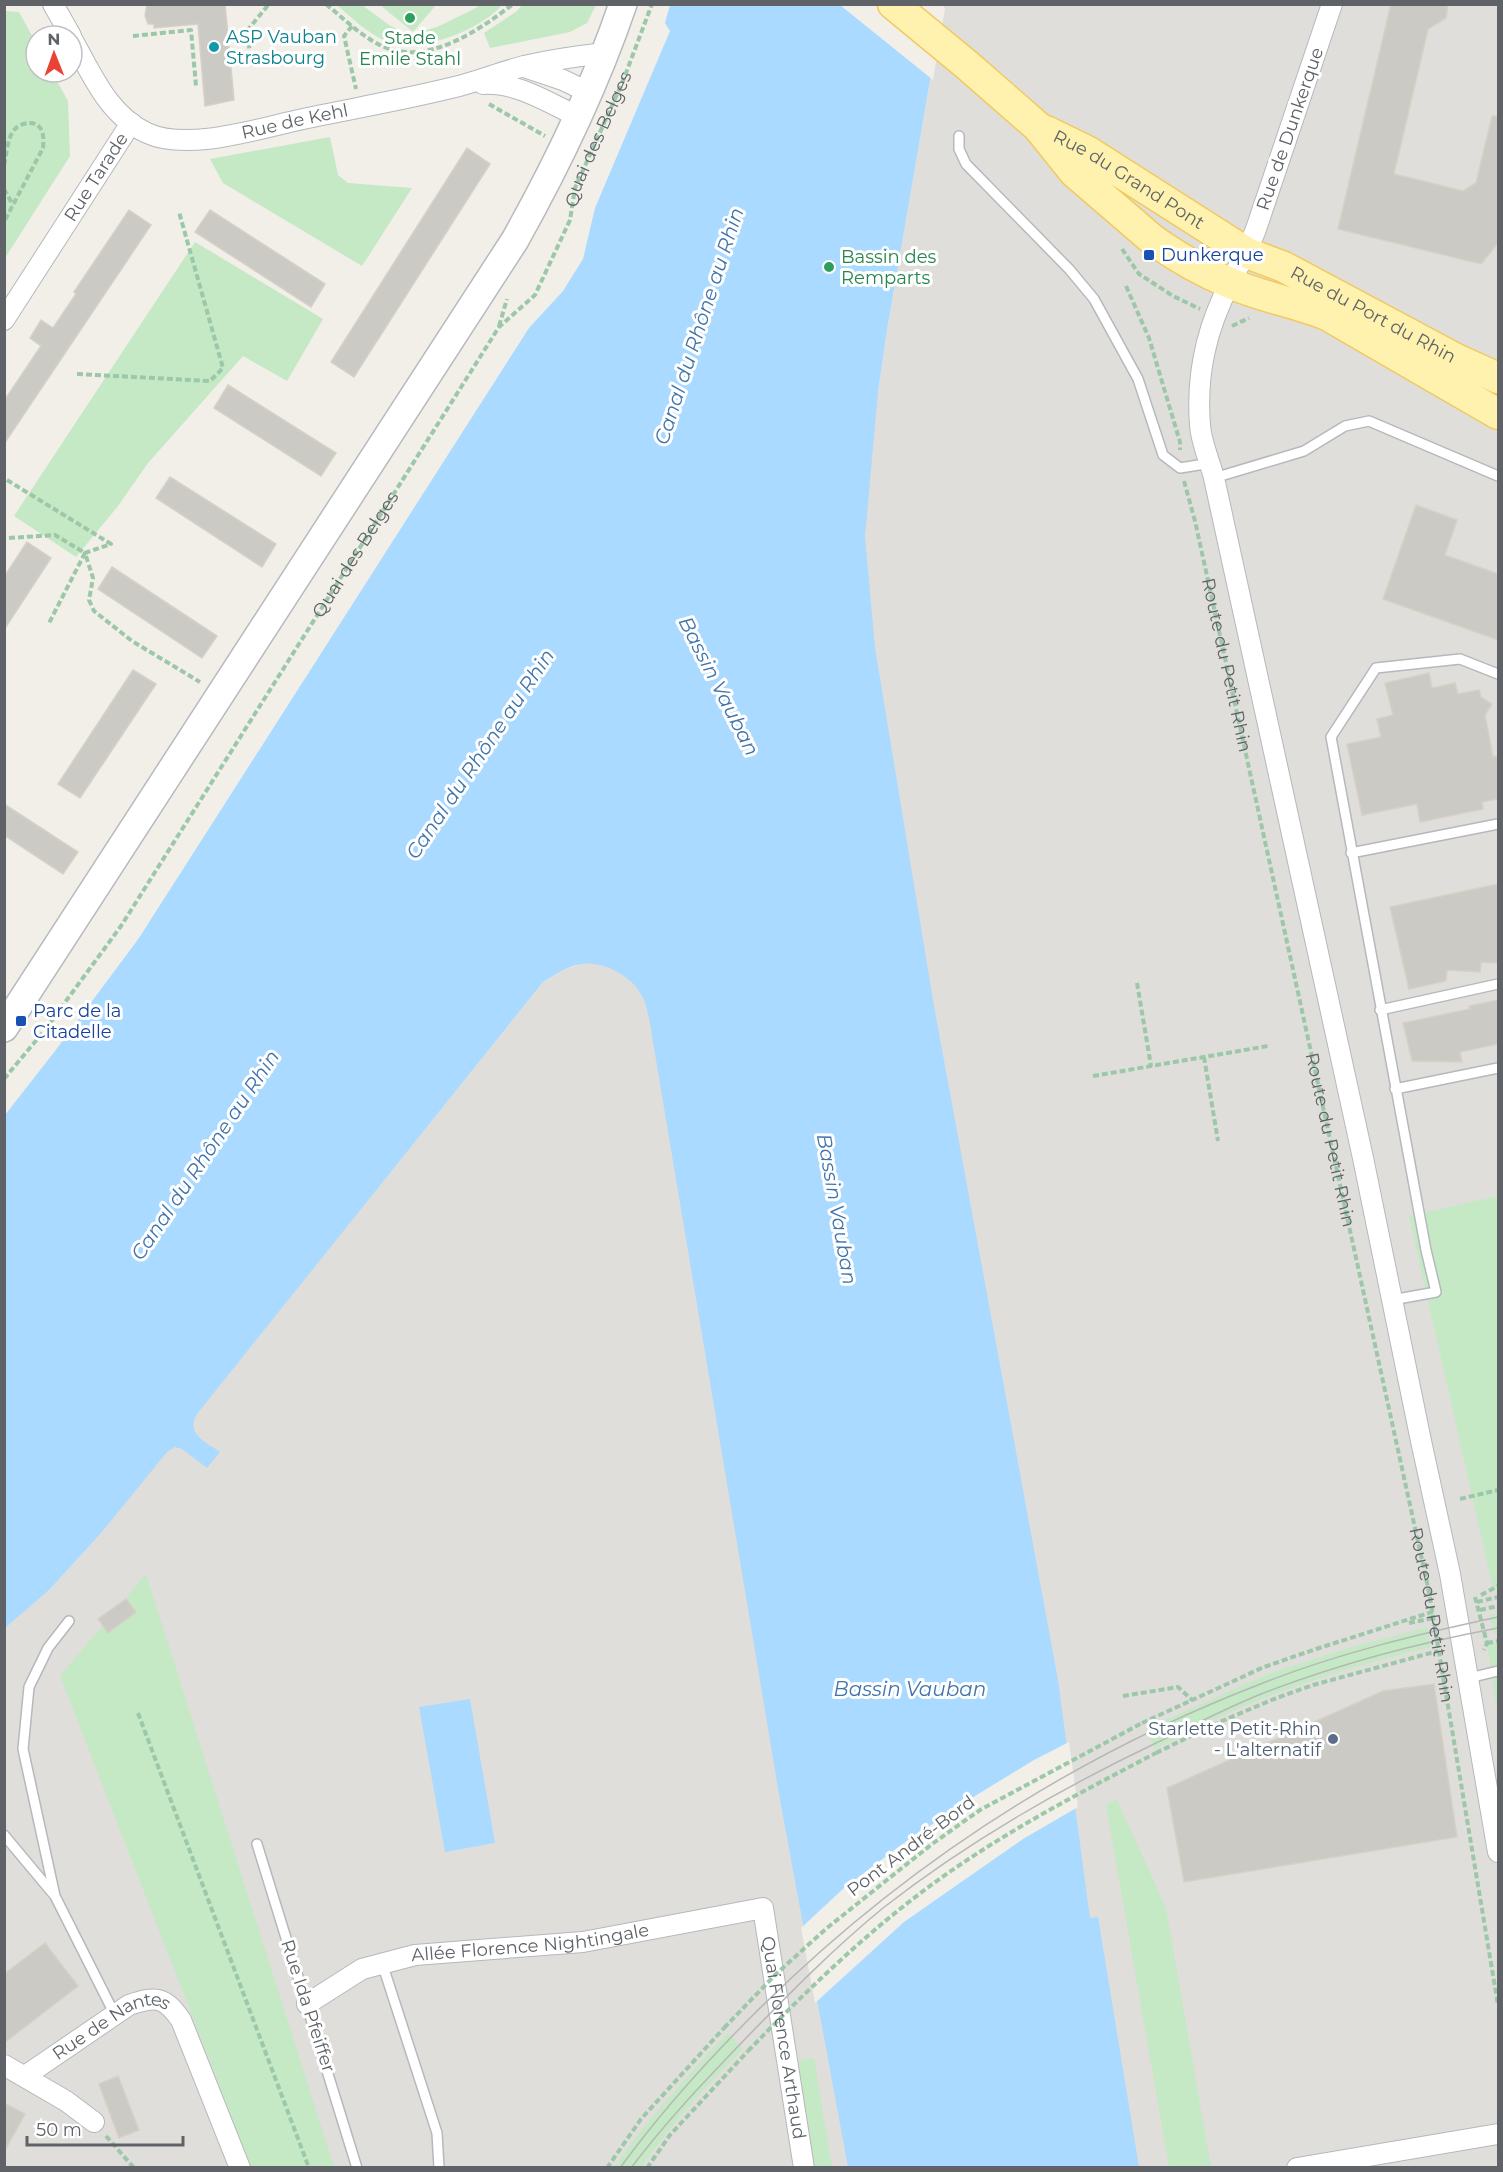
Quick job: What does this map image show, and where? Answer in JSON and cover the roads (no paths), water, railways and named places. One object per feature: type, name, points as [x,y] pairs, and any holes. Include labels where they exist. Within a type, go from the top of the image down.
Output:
[{"type":"main road","name":"Quai des Belges","points":[[4,1028],[516,240],[565,148],[623,4]]},
{"type":"main road","name":"Rue du Grand Pont","points":[[893,4],[1038,127],[1074,172],[1153,240],[1195,266],[1230,283]]},
{"type":"main road","name":"Rue du Grand Pont","points":[[1038,127],[1087,152],[1247,253]]},
{"type":"main road","name":"Rue du Port du Rhin","points":[[1247,253],[1284,267],[1456,359],[1498,378]]},
{"type":"main road","name":"Rue du Port du Rhin","points":[[1230,283],[1327,315],[1498,414]]},
{"type":"main road","name":"Rue du Port du Rhin","points":[[1403,358],[1456,376],[1498,394]]},
{"type":"street","name":"Rue Tarade","points":[[53,4],[64,24]]},
{"type":"street","name":"Rue de Dunkerque","points":[[1247,253],[1332,4]]},
{"type":"street","name":"Rue de Kehl","points":[[131,123],[147,133],[169,140],[185,141],[230,134],[459,86],[523,66],[605,53]]},
{"type":"street","name":"Rue Tarade","points":[[4,320],[100,175],[131,123],[118,114],[107,101],[84,60]]},
{"type":"street","points":[[523,66],[563,80],[583,104]]},
{"type":"street","name":"Rue de Kehl","points":[[459,86],[487,84],[508,86],[583,104]]},
{"type":"street","name":"Route du Petit Rhin","points":[[1247,253],[1215,316],[1204,350],[1200,383],[1200,428],[1212,471],[1363,1158],[1450,1574],[1498,1852]]},
{"type":"street","name":"Allée Florence Nightingale","points":[[307,2004],[362,1968],[415,1956],[583,1942],[763,1908]]},
{"type":"street","name":"Quai Florence Arthaud","points":[[763,1908],[804,2168]]},
{"type":"street","name":"Rue de Nantes","points":[[25,2076],[129,2005],[148,1998],[163,2001],[172,2006],[182,2020],[240,2168]]},
{"type":"street","name":"Rue de Nantes","points":[[4,2065],[66,2101],[94,2122]]},
{"type":"street","points":[[1297,2168],[1498,2134]]},
{"type":"lane","points":[[959,136],[959,149],[966,164],[1069,269],[1094,299],[1138,379],[1163,455],[1180,468],[1212,471],[1304,451],[1345,426],[1369,421],[1498,476]]},
{"type":"lane","points":[[1392,1300],[1436,1292],[1427,1258],[1330,737],[1376,668],[1460,659],[1498,674]]},
{"type":"lane","points":[[1351,853],[1498,824]]},
{"type":"lane","points":[[1380,1010],[1498,984]]},
{"type":"lane","points":[[1395,1089],[1498,1068]]},
{"type":"lane","points":[[55,1896],[23,1749],[28,1687],[48,1648],[69,1621]]},
{"type":"lane","points":[[1469,1678],[1498,1671]]},
{"type":"lane","points":[[4,1835],[55,1896],[115,2015]]},
{"type":"lane","name":"Rue Ida Pfeiffer","points":[[257,1844],[357,2168]]},
{"type":"lane","points":[[382,1963],[436,2133],[439,2168]]},
{"type":"water","points":[[670,5],[943,5],[878,392],[865,537],[875,648],[934,1006],[1058,1680],[1090,1918],[1098,1917],[1139,2167],[848,2167],[780,1800],[649,1018],[644,1001],[637,989],[616,971],[599,965],[582,964],[566,969],[543,982],[197,1414],[194,1421],[195,1432],[203,1441],[220,1452],[207,1468],[182,1449],[175,1447],[167,1452],[102,1532],[49,1590],[5,1628],[5,1115],[139,938],[529,328],[563,291],[583,259],[595,208],[670,31],[665,23]]},
{"type":"water","points":[[470,1699],[495,1843],[445,1852],[419,1707]]},
{"type":"tram line","points":[[620,2168],[700,2070],[809,1962],[867,1912],[928,1865],[990,1822],[1055,1782],[1122,1746],[1191,1713],[1263,1683],[1321,1662],[1379,1645],[1498,1617]]},
{"type":"tram line","points":[[631,2168],[701,2085],[796,1988],[865,1923],[947,1861],[1013,1819],[1117,1762],[1261,1694],[1378,1655],[1498,1628]]},
{"type":"place","name":"Stade Emile Stahl","points":[[410,18]]},
{"type":"place","name":"ASP Vauban Strasbourg","points":[[214,47]]},
{"type":"place","name":"Dunkerque","points":[[1149,255]]},
{"type":"place","name":"Bassin des Remparts","points":[[829,267]]},
{"type":"place","name":"Parc de la Citadelle","points":[[21,1021]]},
{"type":"place","name":"Starlette Petit-Rhin - L'alternatif","points":[[1333,1739]]},
{"type":"water label","name":"Canal du Rhône au Rhin","points":[[699,326]]},
{"type":"water label","name":"Bassin Vauban","points":[[719,686]]},
{"type":"water label","name":"Canal du Rhône au Rhin","points":[[480,754]]},
{"type":"water label","name":"Canal du Rhône au Rhin","points":[[205,1155]]},
{"type":"water label","name":"Bassin Vauban","points":[[837,1209]]},
{"type":"water label","name":"Bassin Vauban","points":[[910,1689]]}]
